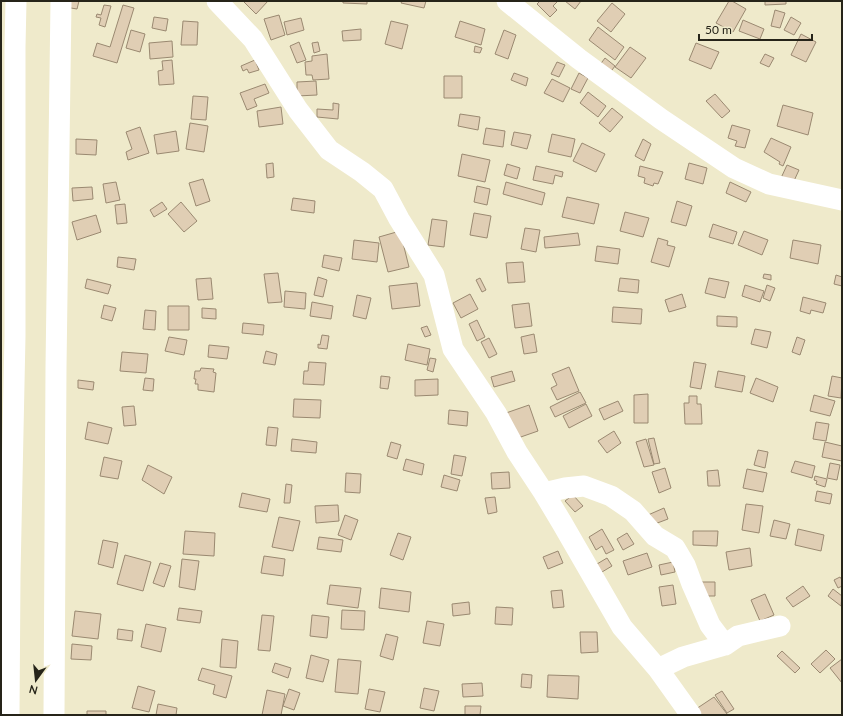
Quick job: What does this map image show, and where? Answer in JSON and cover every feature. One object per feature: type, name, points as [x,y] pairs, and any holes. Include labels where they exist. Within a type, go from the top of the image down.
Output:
[{"type":"street","points":[[8,715],[15,336],[16,1]]},
{"type":"street","points":[[54,715],[56,368],[60,164],[61,1]]},
{"type":"street","points":[[217,1],[253,39],[298,110],[329,150],[362,172],[383,189],[399,219],[434,275],[453,349],[496,413],[517,452],[544,493],[622,628],[658,669],[691,715]]},
{"type":"street","points":[[507,1],[579,59],[654,115],[734,168],[769,184],[842,200]]},
{"type":"street","points":[[544,493],[565,488],[584,486],[611,496],[633,511],[655,536],[675,548],[685,565],[710,625],[725,645]]},
{"type":"street","points":[[658,669],[683,657],[725,645],[738,636],[780,626]]},
{"type":"building","points":[[67,1],[79,1],[77,9],[65,7]]},
{"type":"building","points":[[243,1],[268,1],[256,14]]},
{"type":"building","points":[[343,1],[367,1],[367,4],[343,3]]},
{"type":"building","points":[[402,1],[426,1],[424,8],[401,3]]},
{"type":"building","points":[[540,1],[558,1],[553,6],[557,10],[550,17],[537,4]]},
{"type":"building","points":[[565,1],[581,1],[575,9]]},
{"type":"building","points":[[729,1],[732,1],[746,9],[733,32],[716,23]]},
{"type":"building","points":[[765,1],[786,1],[786,4],[765,5]]},
{"type":"building","points":[[612,3],[625,14],[611,32],[597,21]]},
{"type":"building","points":[[104,5],[111,6],[105,27],[99,25],[101,18],[96,17],[97,14],[101,15]]},
{"type":"building","points":[[123,5],[134,8],[117,63],[93,56],[97,43],[110,47]]},
{"type":"building","points":[[775,10],[785,13],[780,28],[771,26]]},
{"type":"building","points":[[279,15],[285,35],[271,40],[264,19]]},
{"type":"building","points":[[154,17],[168,19],[166,31],[152,28]]},
{"type":"building","points":[[791,17],[801,23],[794,35],[784,30]]},
{"type":"building","points":[[301,18],[304,30],[287,35],[284,22]]},
{"type":"building","points":[[743,20],[764,29],[760,39],[739,31]]},
{"type":"building","points":[[183,21],[198,22],[197,45],[181,45]]},
{"type":"building","points":[[391,21],[408,25],[402,49],[385,44]]},
{"type":"building","points":[[460,21],[485,29],[481,45],[455,37]]},
{"type":"building","points":[[598,27],[624,47],[615,60],[589,40]]},
{"type":"building","points":[[361,29],[361,40],[343,41],[342,31]]},
{"type":"building","points":[[131,30],[145,34],[140,52],[126,48]]},
{"type":"building","points":[[504,30],[516,35],[508,59],[495,54]]},
{"type":"building","points":[[801,34],[816,42],[806,62],[791,55]]},
{"type":"building","points":[[172,41],[173,57],[150,59],[149,43]]},
{"type":"building","points":[[299,42],[306,60],[297,63],[290,46]]},
{"type":"building","points":[[318,42],[320,51],[314,53],[312,43]]},
{"type":"building","points":[[696,43],[719,52],[711,69],[689,60]]},
{"type":"building","points":[[475,46],[482,48],[480,53],[474,52]]},
{"type":"building","points":[[630,47],[646,58],[631,78],[615,67]]},
{"type":"building","points":[[327,54],[329,79],[313,80],[312,75],[306,75],[305,62],[312,61],[312,56]]},
{"type":"building","points":[[765,54],[774,58],[769,67],[760,63]]},
{"type":"building","points":[[605,58],[615,66],[609,74],[599,66]]},
{"type":"building","points":[[172,60],[174,84],[159,85],[158,71],[163,70],[162,61]]},
{"type":"building","points":[[255,60],[259,70],[249,73],[247,69],[243,71],[241,66]]},
{"type":"building","points":[[557,62],[565,65],[559,77],[551,74]]},
{"type":"building","points":[[514,73],[528,78],[526,86],[511,80]]},
{"type":"building","points":[[579,73],[588,78],[580,93],[571,89]]},
{"type":"building","points":[[444,76],[462,76],[462,98],[444,98]]},
{"type":"building","points":[[552,79],[570,88],[563,102],[544,93]]},
{"type":"building","points":[[316,81],[317,95],[297,96],[297,82]]},
{"type":"building","points":[[265,84],[269,93],[254,99],[257,106],[247,110],[240,93]]},
{"type":"building","points":[[588,92],[606,106],[598,117],[580,103]]},
{"type":"building","points":[[715,94],[730,111],[722,118],[706,101]]},
{"type":"building","points":[[193,96],[208,97],[206,120],[191,119]]},
{"type":"building","points":[[333,103],[339,104],[338,119],[317,117],[317,109],[333,110]]},
{"type":"building","points":[[783,105],[813,113],[808,135],[777,126]]},
{"type":"building","points":[[281,107],[283,124],[259,127],[257,111]]},
{"type":"building","points":[[612,108],[623,117],[610,132],[599,123]]},
{"type":"building","points":[[460,114],[480,117],[478,130],[458,126]]},
{"type":"building","points":[[190,123],[208,126],[204,152],[186,149]]},
{"type":"building","points":[[732,125],[750,130],[745,148],[735,146],[737,141],[728,138]]},
{"type":"building","points":[[140,127],[149,153],[128,160],[126,152],[132,149],[126,132]]},
{"type":"building","points":[[486,128],[505,131],[503,147],[483,144]]},
{"type":"building","points":[[176,131],[179,151],[157,154],[154,135]]},
{"type":"building","points":[[514,132],[531,135],[527,149],[511,145]]},
{"type":"building","points":[[552,134],[575,139],[571,157],[548,152]]},
{"type":"building","points":[[771,138],[791,147],[783,166],[779,164],[780,162],[764,152]]},
{"type":"building","points":[[76,139],[97,140],[96,155],[76,154]]},
{"type":"building","points":[[643,139],[651,144],[644,161],[635,156]]},
{"type":"building","points":[[582,143],[605,154],[596,172],[573,161]]},
{"type":"building","points":[[462,154],[490,160],[485,182],[458,176]]},
{"type":"building","points":[[273,163],[274,177],[267,178],[266,164]]},
{"type":"building","points":[[689,163],[707,168],[703,184],[685,179]]},
{"type":"building","points":[[507,164],[520,168],[517,179],[504,175]]},
{"type":"building","points":[[787,165],[799,170],[793,183],[781,178]]},
{"type":"building","points":[[536,166],[563,172],[562,177],[555,175],[553,184],[533,180]]},
{"type":"building","points":[[640,166],[663,172],[658,184],[654,183],[653,186],[644,183],[645,178],[638,176]]},
{"type":"building","points":[[203,179],[210,201],[196,206],[189,183]]},
{"type":"building","points":[[116,182],[120,200],[106,203],[103,184]]},
{"type":"building","points":[[506,182],[545,193],[542,205],[503,194]]},
{"type":"building","points":[[730,182],[751,192],[746,202],[726,193]]},
{"type":"building","points":[[477,186],[490,189],[487,205],[474,202]]},
{"type":"building","points":[[92,187],[93,199],[73,201],[72,188]]},
{"type":"building","points":[[567,197],[599,204],[594,224],[562,217]]},
{"type":"building","points":[[293,198],[315,201],[314,213],[291,210]]},
{"type":"building","points":[[677,201],[692,206],[686,226],[671,222]]},
{"type":"building","points":[[162,202],[167,209],[154,217],[150,210]]},
{"type":"building","points":[[181,202],[197,221],[184,232],[168,214]]},
{"type":"building","points":[[125,204],[127,223],[117,224],[115,205]]},
{"type":"building","points":[[625,212],[649,218],[643,237],[620,231]]},
{"type":"building","points":[[474,213],[491,216],[487,238],[470,235]]},
{"type":"building","points":[[96,215],[101,232],[77,240],[72,222]]},
{"type":"building","points":[[432,219],[447,221],[444,247],[428,245]]},
{"type":"building","points":[[713,224],[737,232],[733,244],[709,237]]},
{"type":"building","points":[[525,228],[540,230],[536,252],[521,249]]},
{"type":"building","points":[[400,231],[409,267],[388,272],[379,237]]},
{"type":"building","points":[[744,231],[768,240],[762,255],[738,245]]},
{"type":"building","points":[[578,233],[580,245],[545,248],[544,237]]},
{"type":"building","points":[[658,238],[668,241],[667,245],[675,247],[669,267],[651,262]]},
{"type":"building","points":[[354,240],[379,243],[377,262],[352,259]]},
{"type":"building","points":[[793,240],[821,245],[818,264],[790,258]]},
{"type":"building","points":[[597,246],[620,249],[618,264],[595,261]]},
{"type":"building","points":[[324,255],[342,258],[339,271],[322,267]]},
{"type":"building","points":[[118,257],[136,259],[134,270],[117,267]]},
{"type":"building","points":[[523,262],[525,282],[508,283],[506,263]]},
{"type":"building","points":[[278,273],[282,302],[268,303],[264,274]]},
{"type":"building","points":[[764,274],[771,275],[771,280],[763,278]]},
{"type":"building","points":[[836,275],[842,277],[842,286],[834,284]]},
{"type":"building","points":[[318,277],[327,280],[323,297],[314,295]]},
{"type":"building","points":[[211,278],[213,299],[198,300],[196,279]]},
{"type":"building","points":[[480,278],[486,290],[482,292],[476,280]]},
{"type":"building","points":[[620,278],[639,280],[638,293],[618,291]]},
{"type":"building","points":[[709,278],[729,282],[725,298],[705,293]]},
{"type":"building","points":[[87,279],[111,285],[108,294],[85,288]]},
{"type":"building","points":[[417,283],[420,306],[392,309],[389,286]]},
{"type":"building","points":[[745,285],[764,291],[760,302],[742,296]]},
{"type":"building","points":[[767,285],[775,288],[770,301],[763,298]]},
{"type":"building","points":[[285,291],[306,293],[305,309],[284,307]]},
{"type":"building","points":[[470,294],[478,309],[461,318],[453,303]]},
{"type":"building","points":[[682,294],[686,307],[669,312],[665,300]]},
{"type":"building","points":[[357,295],[371,298],[366,319],[353,316]]},
{"type":"building","points":[[803,297],[826,303],[823,313],[811,310],[810,314],[800,311]]},
{"type":"building","points":[[312,302],[333,306],[331,319],[310,316]]},
{"type":"building","points":[[529,303],[532,326],[515,328],[512,305]]},
{"type":"building","points":[[104,305],[116,308],[112,321],[101,318]]},
{"type":"building","points":[[168,306],[189,306],[189,330],[168,330]]},
{"type":"building","points":[[613,307],[642,309],[641,324],[612,322]]},
{"type":"building","points":[[202,308],[216,309],[216,319],[202,318]]},
{"type":"building","points":[[145,310],[156,311],[155,330],[143,329]]},
{"type":"building","points":[[717,316],[737,317],[737,327],[717,326]]},
{"type":"building","points":[[477,320],[485,337],[477,341],[469,324]]},
{"type":"building","points":[[243,323],[264,325],[263,335],[242,333]]},
{"type":"building","points":[[427,326],[431,335],[425,337],[421,328]]},
{"type":"building","points":[[755,329],[771,332],[767,348],[751,344]]},
{"type":"building","points":[[534,334],[537,352],[524,354],[521,337]]},
{"type":"building","points":[[322,335],[329,336],[327,349],[318,348]]},
{"type":"building","points":[[169,337],[187,340],[184,355],[165,351]]},
{"type":"building","points":[[797,337],[805,340],[800,355],[792,352]]},
{"type":"building","points":[[489,338],[497,354],[489,358],[481,342]]},
{"type":"building","points":[[408,344],[430,349],[427,365],[405,360]]},
{"type":"building","points":[[209,345],[229,347],[227,359],[208,357]]},
{"type":"building","points":[[266,351],[277,354],[275,365],[263,363]]},
{"type":"building","points":[[122,352],[148,354],[146,373],[120,371]]},
{"type":"building","points":[[430,358],[436,359],[433,372],[427,370]]},
{"type":"building","points":[[309,362],[326,363],[324,385],[303,384],[304,371],[308,371]]},
{"type":"building","points":[[694,362],[706,364],[701,389],[690,387]]},
{"type":"building","points":[[569,367],[579,391],[557,400],[551,388],[557,385],[552,374]]},
{"type":"building","points":[[201,368],[214,369],[213,372],[216,373],[214,392],[198,390],[198,384],[195,384],[196,379],[194,379],[195,371],[200,371]]},
{"type":"building","points":[[512,371],[515,381],[494,387],[491,377]]},
{"type":"building","points":[[718,371],[745,376],[742,392],[715,387]]},
{"type":"building","points":[[381,376],[390,377],[388,389],[380,388]]},
{"type":"building","points":[[832,376],[842,378],[841,398],[828,396]]},
{"type":"building","points":[[145,378],[154,379],[153,391],[143,390]]},
{"type":"building","points":[[756,378],[778,387],[773,402],[750,393]]},
{"type":"building","points":[[438,379],[438,395],[415,396],[415,380]]},
{"type":"building","points":[[78,380],[94,382],[93,390],[78,388]]},
{"type":"building","points":[[580,392],[586,403],[555,417],[550,407]]},
{"type":"building","points":[[648,394],[648,423],[634,423],[634,395]]},
{"type":"building","points":[[814,395],[835,401],[830,416],[810,411]]},
{"type":"building","points":[[689,396],[697,396],[697,404],[701,404],[702,424],[685,424],[684,403],[689,403]]},
{"type":"building","points":[[294,399],[321,400],[320,418],[293,417]]},
{"type":"building","points":[[618,401],[623,411],[604,420],[599,409]]},
{"type":"building","points":[[586,404],[592,416],[569,428],[563,416]]},
{"type":"building","points":[[529,405],[538,431],[515,439],[506,413]]},
{"type":"building","points":[[134,406],[136,425],[124,426],[122,407]]},
{"type":"building","points":[[449,410],[468,412],[467,426],[448,424]]},
{"type":"building","points":[[88,422],[112,428],[108,444],[85,439]]},
{"type":"building","points":[[816,422],[829,424],[826,441],[813,439]]},
{"type":"building","points":[[268,427],[278,428],[276,446],[266,445]]},
{"type":"building","points":[[614,431],[621,443],[607,453],[598,441]]},
{"type":"building","points":[[654,438],[660,463],[654,464],[648,439]]},
{"type":"building","points":[[292,439],[317,442],[316,453],[291,451]]},
{"type":"building","points":[[646,439],[654,465],[644,467],[636,442]]},
{"type":"building","points":[[391,442],[401,445],[397,459],[387,456]]},
{"type":"building","points":[[825,442],[842,446],[842,461],[822,457]]},
{"type":"building","points":[[758,450],[768,452],[765,468],[754,465]]},
{"type":"building","points":[[454,455],[466,457],[462,476],[451,474]]},
{"type":"building","points":[[104,457],[122,461],[118,479],[100,476]]},
{"type":"building","points":[[406,459],[424,464],[422,475],[403,470]]},
{"type":"building","points":[[795,461],[815,466],[812,478],[791,472]]},
{"type":"building","points":[[830,463],[840,465],[837,480],[827,478]]},
{"type":"building","points":[[148,465],[172,477],[164,494],[142,480]]},
{"type":"building","points":[[665,468],[671,488],[659,493],[652,472]]},
{"type":"building","points":[[747,469],[767,473],[763,492],[743,488]]},
{"type":"building","points":[[718,470],[720,486],[708,486],[707,471]]},
{"type":"building","points":[[509,472],[510,488],[492,489],[491,473]]},
{"type":"building","points":[[346,473],[361,474],[360,493],[345,492]]},
{"type":"building","points":[[444,475],[460,480],[457,491],[441,487]]},
{"type":"building","points":[[815,476],[827,479],[825,487],[816,484],[817,481],[814,480]]},
{"type":"building","points":[[286,484],[292,485],[290,503],[284,503]]},
{"type":"building","points":[[817,491],[832,494],[830,504],[815,501]]},
{"type":"building","points":[[242,493],[270,499],[267,512],[239,507]]},
{"type":"building","points":[[573,495],[583,506],[575,512],[565,501]]},
{"type":"building","points":[[495,497],[497,512],[488,514],[485,498]]},
{"type":"building","points":[[746,504],[763,506],[759,533],[742,530]]},
{"type":"building","points":[[338,505],[339,521],[316,523],[315,506]]},
{"type":"building","points":[[664,508],[668,519],[652,525],[648,515]]},
{"type":"building","points":[[345,515],[358,520],[351,540],[338,535]]},
{"type":"building","points":[[279,517],[300,521],[293,551],[272,547]]},
{"type":"building","points":[[774,520],[790,524],[786,539],[770,536]]},
{"type":"building","points":[[602,529],[614,550],[606,554],[602,546],[596,550],[589,537]]},
{"type":"building","points":[[798,529],[824,535],[821,551],[795,545]]},
{"type":"building","points":[[185,531],[215,533],[214,556],[183,554]]},
{"type":"building","points":[[693,531],[718,531],[717,546],[693,545]]},
{"type":"building","points":[[398,533],[411,537],[403,560],[390,555]]},
{"type":"building","points":[[627,533],[634,544],[623,550],[617,539]]},
{"type":"building","points":[[319,537],[343,540],[341,552],[317,549]]},
{"type":"building","points":[[103,540],[118,543],[113,568],[98,564]]},
{"type":"building","points":[[750,548],[752,566],[729,570],[726,552]]},
{"type":"building","points":[[558,551],[563,563],[548,569],[543,557]]},
{"type":"building","points":[[647,553],[652,567],[628,575],[623,561]]},
{"type":"building","points":[[125,555],[151,562],[143,591],[117,584]]},
{"type":"building","points":[[264,556],[285,559],[283,576],[261,573]]},
{"type":"building","points":[[607,558],[612,566],[597,575],[592,567]]},
{"type":"building","points":[[182,559],[199,561],[195,590],[179,587]]},
{"type":"building","points":[[673,562],[675,572],[661,575],[659,565]]},
{"type":"building","points":[[160,563],[171,566],[164,587],[153,583]]},
{"type":"building","points":[[840,577],[842,580],[842,586],[838,588],[834,580]]},
{"type":"building","points":[[701,582],[715,582],[715,596],[701,596]]},
{"type":"building","points":[[330,585],[361,588],[358,608],[327,604]]},
{"type":"building","points":[[673,585],[676,604],[662,606],[659,587]]},
{"type":"building","points":[[803,586],[810,596],[793,607],[786,598]]},
{"type":"building","points":[[381,588],[411,592],[409,612],[379,608]]},
{"type":"building","points":[[833,589],[842,596],[841,606],[828,596]]},
{"type":"building","points":[[562,590],[564,607],[553,608],[551,591]]},
{"type":"building","points":[[765,594],[774,615],[760,621],[751,600]]},
{"type":"building","points":[[469,602],[470,614],[453,616],[452,604]]},
{"type":"building","points":[[496,607],[513,608],[512,625],[495,624]]},
{"type":"building","points":[[179,608],[202,611],[200,623],[177,620]]},
{"type":"building","points":[[342,610],[365,611],[364,630],[341,629]]},
{"type":"building","points":[[75,611],[101,614],[98,639],[72,636]]},
{"type":"building","points":[[262,615],[274,616],[270,651],[258,650]]},
{"type":"building","points":[[312,615],[329,617],[327,638],[310,636]]},
{"type":"building","points":[[427,621],[444,624],[440,646],[423,643]]},
{"type":"building","points":[[146,624],[166,628],[161,652],[141,647]]},
{"type":"building","points":[[118,629],[133,631],[132,641],[117,639]]},
{"type":"building","points":[[580,632],[597,632],[598,652],[581,653]]},
{"type":"building","points":[[386,634],[398,637],[393,660],[380,656]]},
{"type":"building","points":[[222,639],[238,641],[236,668],[220,667]]},
{"type":"building","points":[[72,644],[92,646],[91,660],[71,659]]},
{"type":"building","points":[[826,650],[835,659],[820,673],[811,664]]},
{"type":"building","points":[[782,651],[800,668],[795,673],[777,656]]},
{"type":"building","points":[[311,655],[329,660],[323,682],[306,678]]},
{"type":"building","points":[[338,659],[361,661],[358,694],[335,692]]},
{"type":"building","points":[[842,659],[842,683],[830,668]]},
{"type":"building","points":[[275,663],[291,668],[288,678],[272,672]]},
{"type":"building","points":[[202,668],[232,676],[226,698],[213,694],[215,685],[198,680]]},
{"type":"building","points":[[522,674],[532,675],[531,688],[521,687]]},
{"type":"building","points":[[548,675],[579,676],[578,699],[547,697]]},
{"type":"building","points":[[482,683],[483,696],[463,697],[462,684]]},
{"type":"building","points":[[138,686],[155,691],[149,712],[132,708]]},
{"type":"building","points":[[424,688],[439,691],[434,711],[420,708]]},
{"type":"building","points":[[289,689],[300,693],[294,710],[283,706]]},
{"type":"building","points":[[369,689],[385,692],[380,712],[365,709]]},
{"type":"building","points":[[267,690],[285,694],[281,715],[262,715]]},
{"type":"building","points":[[722,691],[734,709],[727,713],[715,695]]},
{"type":"building","points":[[714,697],[727,714],[696,715],[693,711]]},
{"type":"building","points":[[158,704],[177,708],[176,715],[156,715]]},
{"type":"building","points":[[465,706],[481,706],[480,715],[465,715]]},
{"type":"building","points":[[87,711],[106,711],[106,715],[87,715]]}]
